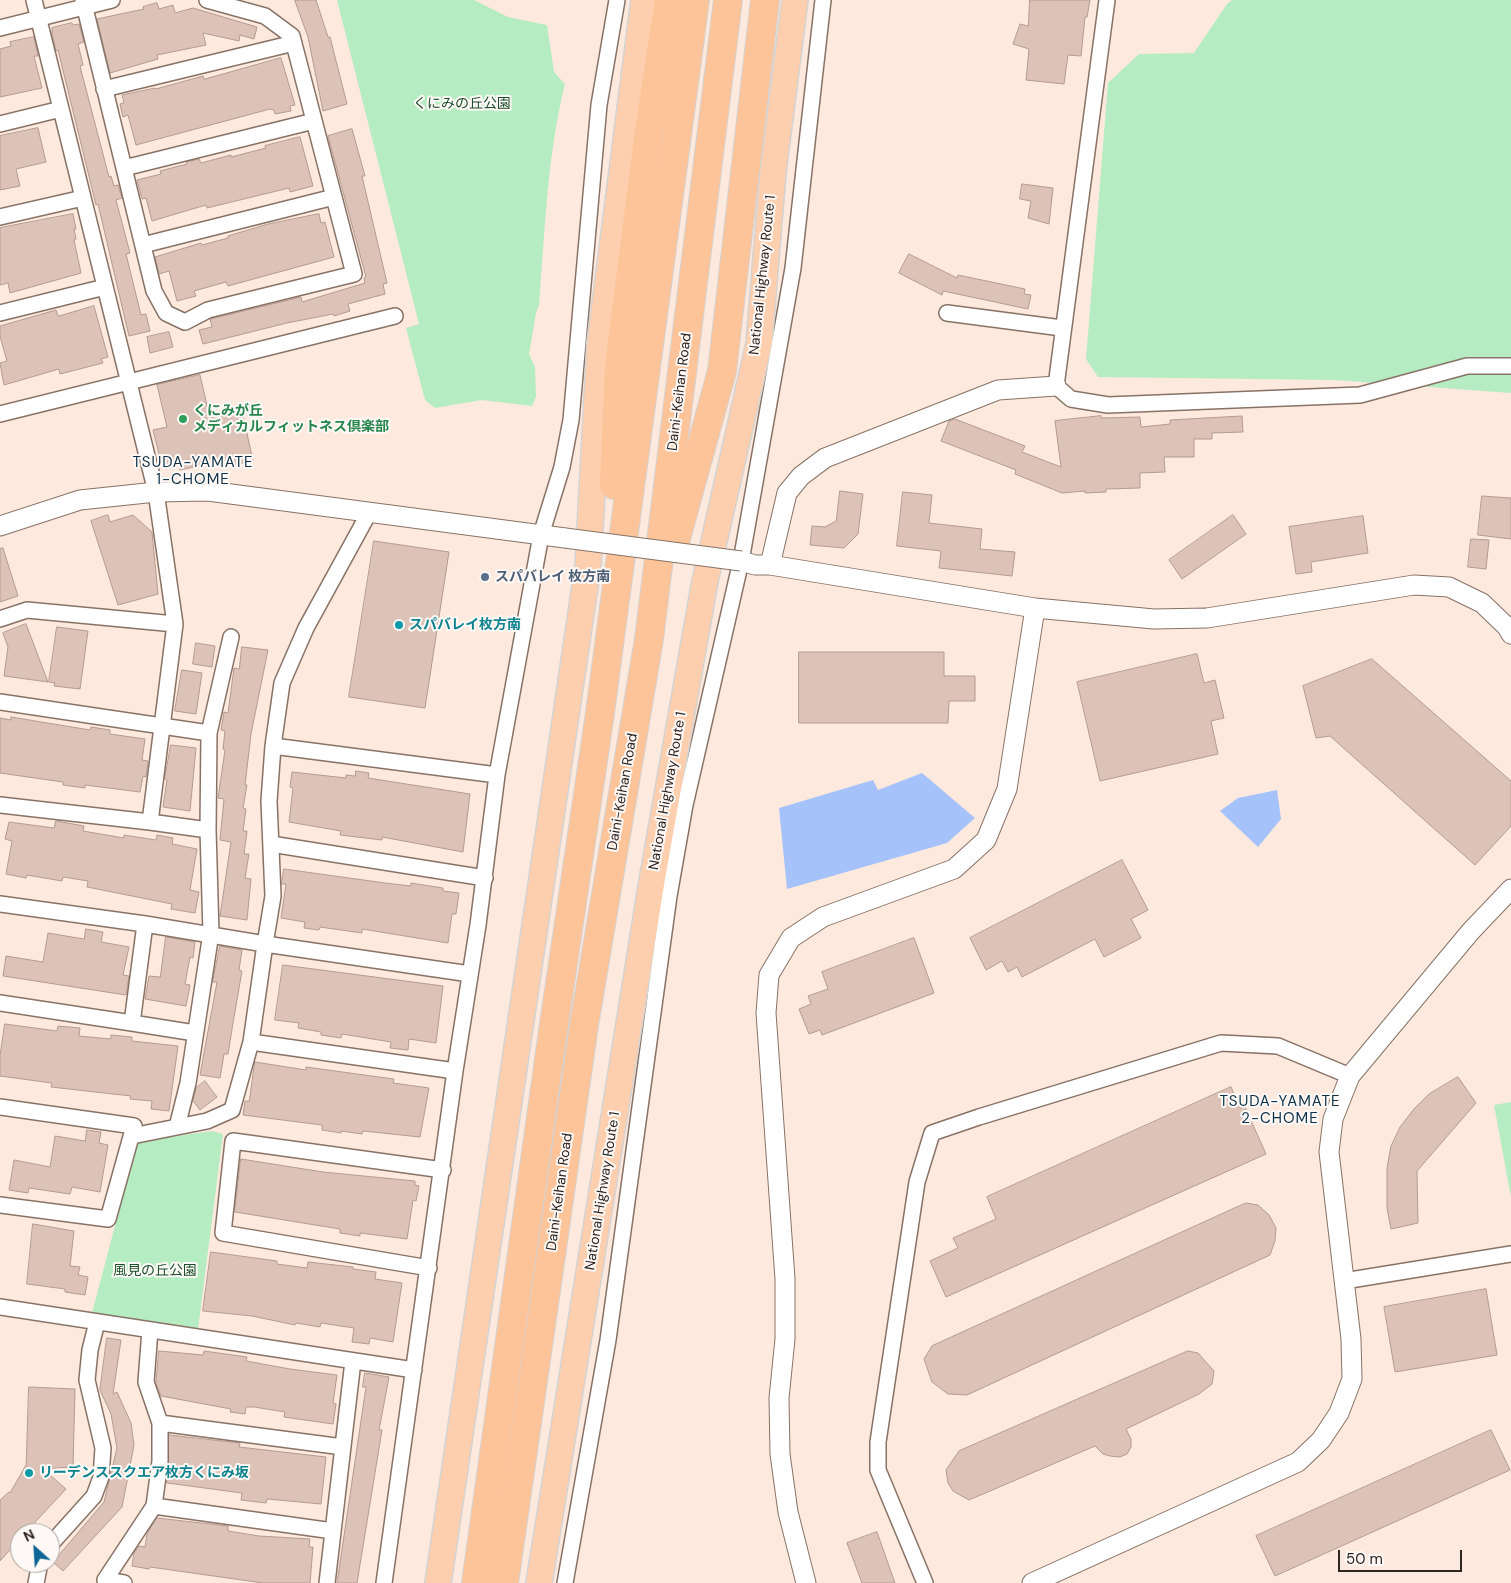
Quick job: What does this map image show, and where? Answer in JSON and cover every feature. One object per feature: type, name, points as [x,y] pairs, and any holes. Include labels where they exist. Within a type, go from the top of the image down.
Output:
[{"type":"highway","points":[[438,1583],[588,566],[600,343],[644,0]]},
{"type":"highway","points":[[607,661],[620,366],[649,131],[669,0]]},
{"type":"highway","name":"Daini-Keihan Road","points":[[476,1583],[607,661],[695,0]]},
{"type":"highway","name":"Daini-Keihan Road","points":[[504,1583],[584,1025],[649,638],[728,0]]},
{"type":"highway","points":[[649,638],[722,371],[764,0]]},
{"type":"highway","name":"National Highway Route 1","points":[[539,1583],[652,880],[701,600],[759,343],[773,172],[795,0]]},
{"type":"street","points":[[34,0],[156,492],[175,624],[164,724],[150,822]]},
{"type":"street","points":[[0,28],[83,3],[112,0]]},
{"type":"street","points":[[83,3],[154,291],[166,314],[185,322],[208,310],[354,274],[292,36],[265,16],[207,0]]},
{"type":"street","points":[[384,1583],[455,1072],[485,878],[497,775],[542,535],[562,467],[571,420],[599,105],[617,0]]},
{"type":"street","points":[[565,1583],[608,1340],[669,896],[685,805],[741,561],[793,268],[822,0]]},
{"type":"street","points":[[1056,386],[1062,328],[1107,0]]},
{"type":"street","points":[[104,89],[294,43]]},
{"type":"street","points":[[0,124],[61,109]]},
{"type":"street","points":[[124,168],[314,121]]},
{"type":"street","points":[[143,245],[334,197]]},
{"type":"street","points":[[0,216],[83,198]]},
{"type":"street","points":[[0,313],[105,287]]},
{"type":"street","points":[[947,313],[1062,328]]},
{"type":"street","points":[[0,414],[395,316]]},
{"type":"street","points":[[770,565],[787,493],[800,476],[825,458],[998,390],[1056,386],[1071,399],[1108,405],[1360,395],[1467,366],[1511,366]]},
{"type":"street","points":[[0,526],[80,500],[156,492],[208,491],[741,561],[755,565],[770,565],[1036,608],[1154,619],[1207,618],[1414,585],[1449,587],[1482,603],[1507,627],[1511,634]]},
{"type":"street","points":[[132,1136],[207,1121],[232,1110],[251,1042],[273,896],[270,801],[273,746],[282,683],[306,628],[370,511]]},
{"type":"street","points":[[806,1583],[788,1512],[780,1454],[779,1398],[785,1339],[785,1279],[766,1013],[769,975],[791,938],[823,917],[954,869],[986,840],[1007,789],[1036,608]]},
{"type":"street","points":[[0,619],[27,610],[175,624]]},
{"type":"street","points":[[177,1127],[188,1083],[210,933],[209,733],[231,637]]},
{"type":"street","points":[[0,702],[164,724],[209,733]]},
{"type":"street","points":[[273,746],[497,775]]},
{"type":"street","points":[[0,805],[208,830]]},
{"type":"street","points":[[270,844],[485,878]]},
{"type":"street","points":[[1032,1583],[1298,1462],[1321,1440],[1339,1413],[1352,1379],[1352,1339],[1329,1152],[1333,1119],[1350,1076],[1471,931],[1511,889]]},
{"type":"street","points":[[0,904],[210,933],[265,944],[470,974]]},
{"type":"street","points":[[132,1023],[145,924]]},
{"type":"street","points":[[0,1003],[195,1034]]},
{"type":"street","points":[[251,1042],[455,1072]]},
{"type":"street","points":[[924,1583],[878,1470],[878,1442],[917,1182],[932,1134],[979,1116],[1221,1043],[1278,1046],[1350,1076]]},
{"type":"street","points":[[0,1107],[134,1126],[108,1219],[0,1205]]},
{"type":"street","points":[[429,1268],[223,1233],[233,1141],[442,1170]]},
{"type":"street","points":[[1344,1280],[1511,1254]]},
{"type":"street","points":[[0,1307],[414,1370]]},
{"type":"street","points":[[60,1534],[94,1496],[101,1477],[103,1448],[88,1380],[90,1350],[97,1322]]},
{"type":"street","points":[[124,1583],[105,1580],[154,1506],[160,1462],[160,1423],[146,1382],[150,1330]]},
{"type":"street","points":[[327,1583],[353,1361]]},
{"type":"street","points":[[160,1423],[343,1447]]},
{"type":"street","points":[[154,1506],[333,1531]]},
{"type":"green space","name":"くにみの丘公園","points":[[337,0],[474,0],[508,17],[547,25],[554,72],[565,84],[550,166],[539,305],[529,354],[535,367],[536,397],[532,406],[482,400],[435,408],[425,400],[406,328],[419,324]]},
{"type":"green space","points":[[1232,0],[1511,0],[1511,393],[1334,380],[1098,377],[1086,359],[1108,83],[1139,54],[1194,53],[1227,4]]},
{"type":"green space","points":[[1511,1102],[1511,1197],[1494,1105]]},
{"type":"green space","name":"風見の丘公園","points":[[212,1131],[223,1134],[198,1329],[92,1313],[137,1142]]},
{"type":"water","points":[[922,773],[975,818],[947,843],[787,889],[779,808],[873,780],[878,790]]},
{"type":"water","points":[[1277,790],[1281,819],[1258,847],[1220,811],[1238,798]]},
{"type":"building","points":[[295,0],[316,0],[328,37],[330,37],[347,104],[323,111],[308,37]]},
{"type":"building","points":[[1030,0],[1090,0],[1087,17],[1085,17],[1081,56],[1068,55],[1064,84],[1026,80],[1029,49],[1013,44],[1020,24],[1028,26]]},
{"type":"building","points":[[157,3],[159,9],[173,5],[175,13],[193,8],[257,27],[254,39],[240,35],[239,41],[203,33],[206,45],[157,55],[158,59],[110,73],[97,19],[144,9],[143,7]]},
{"type":"building","points":[[72,23],[73,25],[79,24],[84,42],[78,44],[83,65],[80,66],[109,177],[111,176],[114,186],[118,185],[122,198],[116,200],[130,253],[126,254],[141,315],[146,314],[150,331],[129,336],[98,204],[96,205],[58,50],[56,51],[52,33],[52,28]]},
{"type":"building","points":[[34,37],[38,56],[34,56],[42,88],[0,97],[0,49],[11,46],[10,42]]},
{"type":"building","points":[[281,58],[295,105],[290,106],[291,111],[275,114],[274,110],[270,109],[136,145],[128,115],[123,117],[120,104],[124,103],[122,95],[156,89],[203,76],[204,79]]},
{"type":"building","points":[[38,128],[46,162],[16,169],[20,186],[0,190],[0,136]]},
{"type":"building","points":[[352,129],[365,176],[362,176],[387,283],[383,284],[385,294],[348,304],[350,311],[334,316],[333,314],[287,323],[203,344],[199,330],[212,327],[210,319],[301,297],[302,302],[365,283],[364,278],[366,277],[328,136]]},
{"type":"building","points":[[300,137],[313,186],[290,192],[289,188],[207,208],[206,205],[152,221],[146,198],[142,199],[137,180],[161,174],[160,171],[187,164],[186,162],[199,159],[201,163],[231,155],[231,157]]},
{"type":"building","points":[[1022,184],[1053,188],[1049,224],[1028,218],[1031,201],[1020,199]]},
{"type":"building","points":[[73,214],[76,229],[74,229],[76,239],[74,240],[81,273],[10,293],[8,283],[0,285],[0,228]]},
{"type":"building","points":[[319,214],[321,223],[325,222],[334,257],[228,286],[226,282],[194,291],[196,296],[177,301],[169,271],[159,274],[155,257],[201,243],[202,245],[228,238],[228,236],[268,224]]},
{"type":"building","points":[[909,254],[957,278],[958,275],[1025,289],[1024,294],[1031,295],[1028,309],[943,291],[942,295],[899,273]]},
{"type":"building","points":[[94,306],[108,357],[101,359],[103,363],[60,374],[59,369],[4,385],[0,363],[7,361],[0,336],[0,326],[56,310],[58,316]]},
{"type":"building","points":[[169,332],[173,347],[150,353],[147,337]]},
{"type":"building","points":[[200,375],[209,414],[241,406],[253,461],[232,465],[230,459],[180,470],[179,462],[162,466],[153,430],[167,427],[157,385]]},
{"type":"building","points":[[1101,416],[1101,418],[1140,417],[1141,427],[1170,424],[1170,420],[1242,416],[1243,432],[1212,433],[1212,439],[1194,439],[1194,457],[1164,457],[1165,472],[1140,473],[1140,488],[1106,489],[1106,492],[1085,493],[1085,491],[1062,493],[1015,474],[1016,470],[941,441],[949,421],[955,419],[1025,446],[1022,452],[1061,467],[1055,421]]},
{"type":"building","points":[[840,491],[863,494],[858,534],[844,548],[810,545],[812,526],[825,527],[836,521]]},
{"type":"building","points":[[903,492],[932,495],[929,523],[982,529],[980,549],[1015,552],[1012,576],[939,568],[941,551],[897,546]]},
{"type":"building","points":[[1482,496],[1511,498],[1511,539],[1478,535]]},
{"type":"building","points":[[108,515],[110,522],[133,515],[152,532],[158,594],[118,605],[91,521]]},
{"type":"building","points":[[1233,515],[1246,534],[1182,579],[1169,560]]},
{"type":"building","points":[[1363,516],[1368,553],[1311,562],[1312,572],[1296,574],[1289,527]]},
{"type":"building","points":[[1471,539],[1489,540],[1486,569],[1468,567]]},
{"type":"building","name":"スパバレイ枚方南","points":[[374,541],[449,552],[425,708],[349,697]]},
{"type":"building","points":[[3,548],[18,596],[0,602],[0,549]]},
{"type":"building","points":[[26,624],[48,682],[4,676],[8,647],[3,633]]},
{"type":"building","points":[[57,627],[88,631],[80,689],[54,686],[55,683],[49,682]]},
{"type":"building","points":[[196,643],[215,646],[212,667],[193,664]]},
{"type":"building","points":[[242,647],[268,650],[251,734],[245,785],[247,785],[243,808],[246,809],[243,831],[247,831],[244,854],[249,854],[245,878],[251,879],[247,920],[220,916],[231,842],[220,840],[224,799],[218,798],[225,750],[223,749],[225,731],[221,730],[224,712],[228,713],[234,668],[239,669]]},
{"type":"building","points":[[799,652],[944,652],[944,676],[975,676],[975,701],[949,701],[948,723],[799,723]]},
{"type":"building","points":[[1197,654],[1204,683],[1215,680],[1224,718],[1211,721],[1218,754],[1100,781],[1077,682]]},
{"type":"building","points":[[1372,659],[1511,781],[1511,826],[1475,865],[1330,736],[1316,738],[1303,686]]},
{"type":"building","points":[[182,670],[202,673],[196,714],[175,711]]},
{"type":"building","points":[[11,717],[90,730],[91,727],[110,730],[110,734],[145,739],[142,760],[148,761],[146,777],[143,776],[140,792],[85,785],[85,788],[63,785],[63,782],[0,773],[0,718],[11,720]]},
{"type":"building","points":[[171,745],[196,748],[190,811],[163,807],[167,780],[165,779]]},
{"type":"building","points":[[356,771],[369,773],[368,778],[470,794],[463,852],[382,837],[382,840],[340,835],[341,831],[289,822],[293,788],[290,787],[292,772],[346,778],[346,775],[355,776]]},
{"type":"building","points":[[56,821],[84,826],[83,831],[124,838],[124,835],[156,840],[157,835],[173,838],[172,844],[197,849],[190,890],[199,892],[195,913],[171,909],[172,904],[87,887],[88,881],[63,877],[62,881],[27,875],[26,878],[6,874],[12,841],[5,839],[9,822],[54,828]]},
{"type":"building","points":[[1122,860],[1148,910],[1131,919],[1141,938],[1104,957],[1095,939],[1022,977],[1017,967],[1008,972],[1002,961],[986,970],[970,938]]},
{"type":"building","points":[[284,869],[411,886],[411,883],[443,888],[443,891],[459,893],[456,914],[452,914],[448,943],[362,929],[362,933],[320,927],[319,930],[304,928],[305,922],[281,918],[286,884],[282,884]]},
{"type":"building","points":[[86,929],[103,932],[101,942],[129,947],[123,975],[129,976],[126,995],[3,976],[6,956],[43,962],[48,933],[84,939]]},
{"type":"building","points":[[166,937],[195,942],[193,958],[190,957],[185,984],[190,985],[186,1006],[145,999],[149,976],[160,977]]},
{"type":"building","points":[[914,938],[934,993],[822,1035],[820,1030],[809,1034],[799,1009],[811,1004],[808,996],[828,989],[822,972]]},
{"type":"building","points":[[220,946],[242,950],[239,970],[242,971],[228,1054],[224,1054],[220,1078],[200,1075],[217,982],[213,982]]},
{"type":"building","points":[[283,965],[443,986],[436,1043],[409,1039],[408,1050],[390,1048],[391,1042],[342,1034],[341,1038],[321,1035],[321,1032],[298,1028],[299,1023],[275,1020]]},
{"type":"building","points":[[5,1024],[57,1031],[58,1026],[80,1028],[79,1036],[111,1039],[111,1035],[132,1037],[132,1041],[178,1046],[169,1111],[151,1109],[152,1101],[130,1099],[131,1096],[51,1087],[52,1083],[0,1076],[0,1056]]},
{"type":"building","points":[[255,1062],[306,1070],[306,1067],[394,1079],[393,1083],[429,1088],[420,1137],[363,1131],[362,1134],[341,1131],[341,1133],[322,1130],[322,1125],[243,1115],[245,1101],[249,1101]]},
{"type":"building","points":[[1458,1077],[1476,1103],[1417,1171],[1418,1223],[1391,1229],[1387,1208],[1387,1168],[1391,1146],[1400,1127],[1414,1109],[1429,1094]]},
{"type":"building","points":[[205,1081],[217,1097],[200,1110],[193,1101],[196,1088]]},
{"type":"building","points":[[1231,1087],[1240,1108],[1245,1107],[1266,1154],[946,1297],[930,1261],[958,1248],[953,1238],[996,1219],[987,1197]]},
{"type":"building","points":[[87,1130],[101,1132],[99,1143],[108,1145],[100,1192],[72,1187],[70,1194],[29,1188],[28,1193],[9,1190],[14,1160],[50,1167],[55,1136],[85,1141]]},
{"type":"building","points":[[241,1159],[323,1172],[415,1181],[415,1185],[419,1186],[416,1201],[413,1200],[407,1239],[360,1233],[360,1236],[340,1233],[340,1229],[235,1212]]},
{"type":"building","points":[[1246,1203],[1258,1205],[1269,1215],[1276,1228],[1275,1241],[1270,1255],[967,1395],[948,1394],[932,1382],[924,1359],[932,1346]]},
{"type":"building","points":[[33,1224],[74,1231],[70,1266],[80,1267],[78,1275],[88,1277],[85,1295],[65,1292],[65,1289],[27,1284]]},
{"type":"building","points":[[211,1252],[277,1261],[277,1264],[307,1268],[308,1262],[353,1267],[353,1269],[376,1272],[375,1279],[402,1283],[393,1342],[370,1338],[369,1344],[352,1342],[354,1328],[321,1323],[320,1327],[296,1323],[295,1325],[252,1316],[203,1311]]},
{"type":"building","points":[[1486,1289],[1497,1355],[1395,1372],[1384,1307]]},
{"type":"building","points":[[107,1338],[121,1340],[113,1394],[117,1392],[131,1423],[134,1445],[122,1507],[63,1571],[60,1568],[60,1554],[104,1502],[117,1448],[111,1414],[100,1390]]},
{"type":"building","points":[[159,1351],[203,1355],[204,1351],[247,1357],[246,1361],[290,1369],[337,1375],[333,1403],[336,1404],[333,1424],[284,1417],[285,1412],[254,1407],[246,1407],[245,1414],[230,1412],[231,1409],[161,1396],[156,1384]]},
{"type":"building","points":[[1188,1351],[1198,1353],[1214,1371],[1212,1384],[1199,1394],[1126,1429],[1131,1439],[1131,1447],[1127,1454],[1120,1457],[1110,1456],[1103,1454],[1095,1446],[969,1500],[953,1491],[948,1483],[946,1470],[959,1451]]},
{"type":"building","points":[[365,1373],[389,1377],[379,1430],[382,1430],[357,1583],[337,1583],[366,1387],[363,1387]]},
{"type":"building","name":"リーデンススクエア枚方くにみ坂","points":[[29,1387],[75,1389],[73,1467],[43,1469],[66,1489],[34,1523],[10,1523],[10,1550],[0,1561],[0,1500],[10,1493],[26,1465]]},
{"type":"building","points":[[1491,1430],[1510,1470],[1275,1576],[1256,1536]]},
{"type":"building","points":[[169,1435],[240,1443],[239,1447],[326,1457],[321,1504],[267,1499],[266,1503],[241,1500],[242,1493],[167,1483]]},
{"type":"building","points":[[157,1518],[228,1526],[228,1531],[259,1536],[310,1539],[309,1547],[313,1547],[310,1583],[263,1583],[132,1566],[134,1553],[139,1546],[145,1547],[147,1534]]},
{"type":"building","points":[[877,1532],[895,1583],[862,1583],[847,1543]]},
{"type":"place","name":"くにみが丘 メディカルフィットネス倶楽部","points":[[183,419]]},
{"type":"place","name":"スパバレイ 枚方南","points":[[485,577]]},
{"type":"place","name":"スパバレイ枚方南","points":[[399,625]]},
{"type":"place","name":"リーデンススクエア枚方くにみ坂","points":[[29,1473]]},
{"type":"district","name":"TSUDA-YAMATE 1-CHOME","points":[[193,472]]},
{"type":"district","name":"TSUDA-YAMATE 2-CHOME","points":[[1280,1110]]}]
